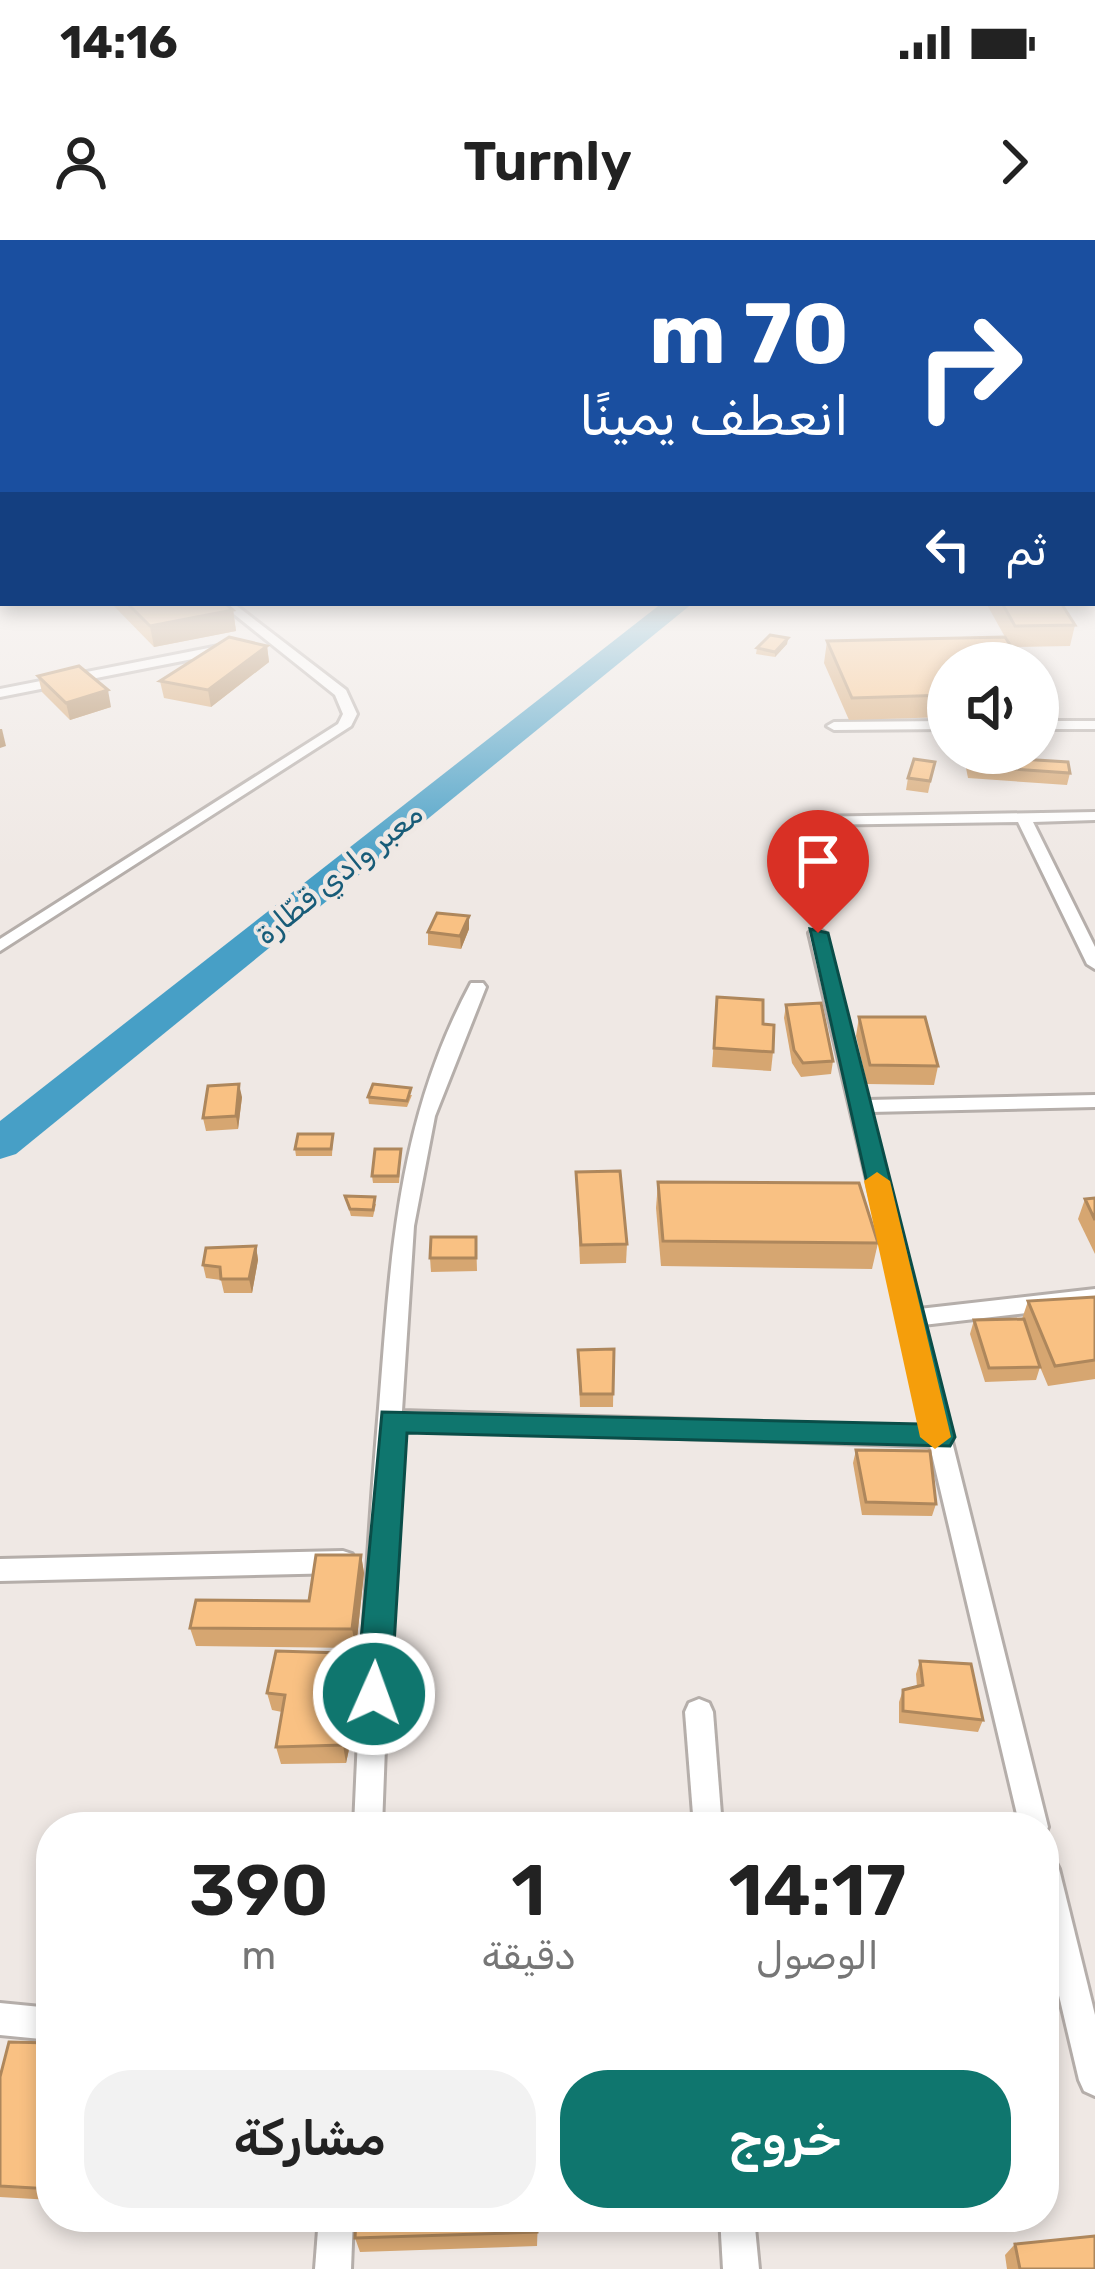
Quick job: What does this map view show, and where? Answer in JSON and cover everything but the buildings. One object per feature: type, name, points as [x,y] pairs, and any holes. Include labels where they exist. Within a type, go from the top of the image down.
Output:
[{"type":"street","points":[[0,693],[67,680]]},
{"type":"street","points":[[0,946],[188,821],[344,726],[350,714],[341,693],[324,680]]},
{"type":"street","points":[[834,726],[927,725]]},
{"type":"street","points":[[1059,725],[1095,725]]},
{"type":"street","points":[[809,821],[1095,816]]},
{"type":"street","points":[[1023,817],[1095,964]]},
{"type":"street","points":[[818,933],[1030,1812]]},
{"type":"street","points":[[369,1812],[380,1561],[404,1226],[425,1116],[477,987]]},
{"type":"street","points":[[859,1106],[1095,1101]]},
{"type":"street","points":[[910,1318],[1095,1298]]},
{"type":"street","points":[[393,1420],[940,1437]]},
{"type":"street","points":[[0,1570],[380,1561]]},
{"type":"street","points":[[699,1712],[707,1812]]},
{"type":"street","points":[[1059,1931],[1095,2080]]},
{"type":"street","points":[[0,2019],[36,2023]]},
{"type":"street","points":[[333,2269],[335,2232]]},
{"type":"street","points":[[738,2232],[741,2269]]},
{"type":"waterway","name":"معبر وادي قطّارة","points":[[0,1144],[583,680]]},
{"type":"slow traffic","points":[[877,1181],[940,1437],[935,1437]]},
{"type":"route","points":[[374,1694],[393,1420],[940,1437],[818,933]]}]
